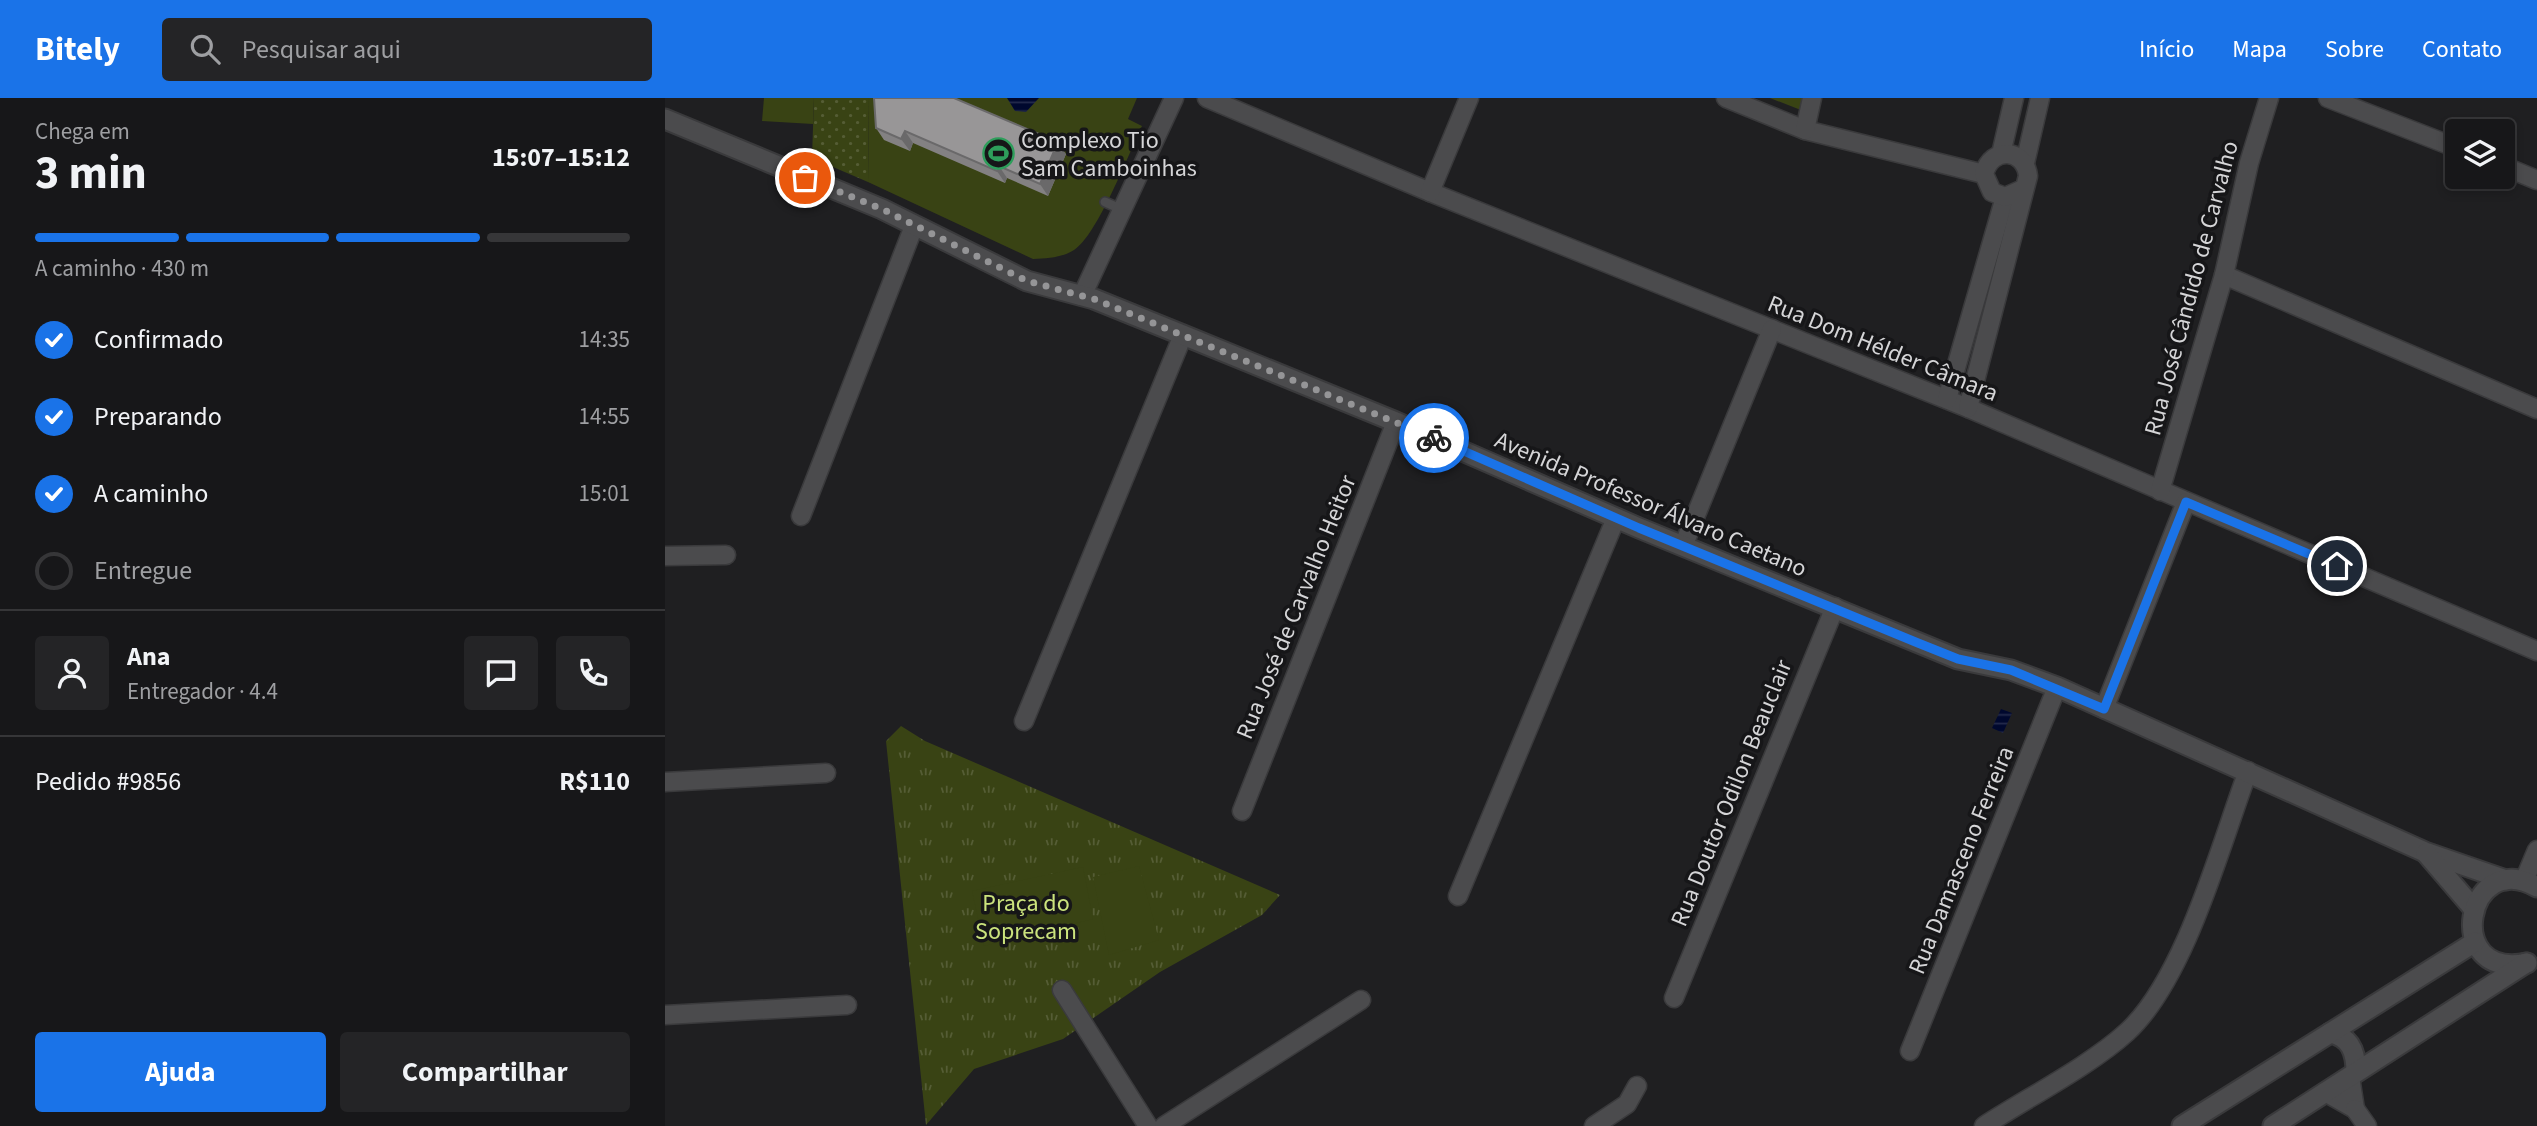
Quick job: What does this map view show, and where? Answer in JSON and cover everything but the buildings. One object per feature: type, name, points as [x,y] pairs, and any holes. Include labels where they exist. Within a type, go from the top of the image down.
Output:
[{"type":"street","points":[[1082,296],[1174,98]]},
{"type":"street","name":"Rua Dom Hélder Câmara","points":[[1207,98],[1430,192],[1947,399],[2537,651]]},
{"type":"street","points":[[1430,192],[1469,98]]},
{"type":"street","points":[[1726,98],[1805,130],[1984,174]]},
{"type":"street","points":[[1805,130],[1812,98]]},
{"type":"street","points":[[2001,154],[2014,98]]},
{"type":"street","points":[[1968,408],[2028,176],[2025,163],[2040,98]]},
{"type":"street","name":"Rua José Cândido de Carvalho","points":[[2161,491],[2224,275],[2249,163],[2269,98]]},
{"type":"street","points":[[2328,98],[2445,143]]},
{"type":"street","points":[[665,107],[699,136]]},
{"type":"street","name":"Avenida Professor Álvaro Caetano","points":[[665,119],[699,136],[882,209],[1027,281],[1082,296],[1183,335],[1958,659],[2011,670],[2057,687],[2425,852],[2527,883]]},
{"type":"street","points":[[665,129],[699,136]]},
{"type":"street","points":[[2005,197],[1988,187],[1984,174],[1989,161],[2001,154],[2015,155],[2025,163]]},
{"type":"street","points":[[2515,171],[2537,180]]},
{"type":"street","points":[[2005,197],[2023,189]]},
{"type":"street","points":[[1947,399],[2005,197]]},
{"type":"street","points":[[801,516],[913,226]]},
{"type":"street","points":[[2224,275],[2537,409]]},
{"type":"street","points":[[1684,544],[1772,329]]},
{"type":"street","points":[[1024,721],[1183,335]]},
{"type":"street","name":"Rua José de Carvalho Heitor","points":[[1242,811],[1396,422]]},
{"type":"street","points":[[2104,709],[2186,502]]},
{"type":"street","points":[[1458,896],[1616,518]]},
{"type":"street","points":[[665,556],[726,555]]},
{"type":"street","name":"Rua Doutor Odilon Beauclair","points":[[1674,998],[1835,607]]},
{"type":"street","name":"Rua Damasceno Ferreira","points":[[1910,1051],[2057,687]]},
{"type":"street","points":[[1984,1126],[2106,1048],[2145,1012],[2161,990],[2180,952],[2248,771]]},
{"type":"street","points":[[665,782],[826,774]]},
{"type":"street","points":[[2532,960],[2502,964],[2482,952],[2475,942],[2471,925],[2473,908],[2486,890],[2527,883],[2537,850]]},
{"type":"street","name":"Avenida Professor Álvaro Caetano","points":[[2425,852],[2473,908]]},
{"type":"street","points":[[2182,1126],[2475,942]]},
{"type":"street","points":[[2273,1126],[2532,960]]},
{"type":"street","points":[[1062,990],[1148,1126]]},
{"type":"street","points":[[1164,1126],[1361,1000]]},
{"type":"street","points":[[665,1015],[847,1005]]},
{"type":"street","points":[[2330,1033],[2338,1034],[2352,1046],[2355,1109]]},
{"type":"street","points":[[1594,1126],[1627,1104],[1637,1086]]},
{"type":"street","points":[[2325,1093],[2355,1109],[2367,1126]]},
{"type":"lane","points":[[1105,202],[1123,210]]},
{"type":"green space","points":[[764,98],[814,98],[813,124],[762,121]]},
{"type":"green space","points":[[814,98],[869,98],[868,182],[812,158]]},
{"type":"green space","name":"Complexo Tio Sam Camboinhas","points":[[869,98],[1137,98],[1128,119],[1142,126],[1102,212],[1083,242],[1064,255],[1033,259],[868,182]]},
{"type":"green space","points":[[1770,98],[1814,98],[1811,114]]},
{"type":"green space","name":"Praça do Soprecam","points":[[901,726],[925,741],[1280,895],[1262,915],[1160,972],[1063,1039],[974,1069],[926,1125],[886,741]]},
{"type":"green space","points":[[1139,866],[1159,940],[1109,955],[1093,877]]},
{"type":"green space","points":[[1083,867],[1093,919],[984,946],[972,891]]},
{"type":"water","points":[[1007,98],[1039,98],[1026,112],[1015,111]]},
{"type":"water","points":[[2001,709],[2012,713],[2003,733],[1992,728]]},
{"type":"way so far","points":[[805,178],[882,209],[990,265],[1027,281],[1094,299],[1434,438]]},
{"type":"place","name":"Complexo Tio Sam Camboinhas","points":[[998,154]]},
{"type":"route","points":[[1434,438],[1639,528],[1684,544],[1918,643],[1958,659],[2011,670],[2057,687],[2104,709],[2186,502],[2337,566]]}]
